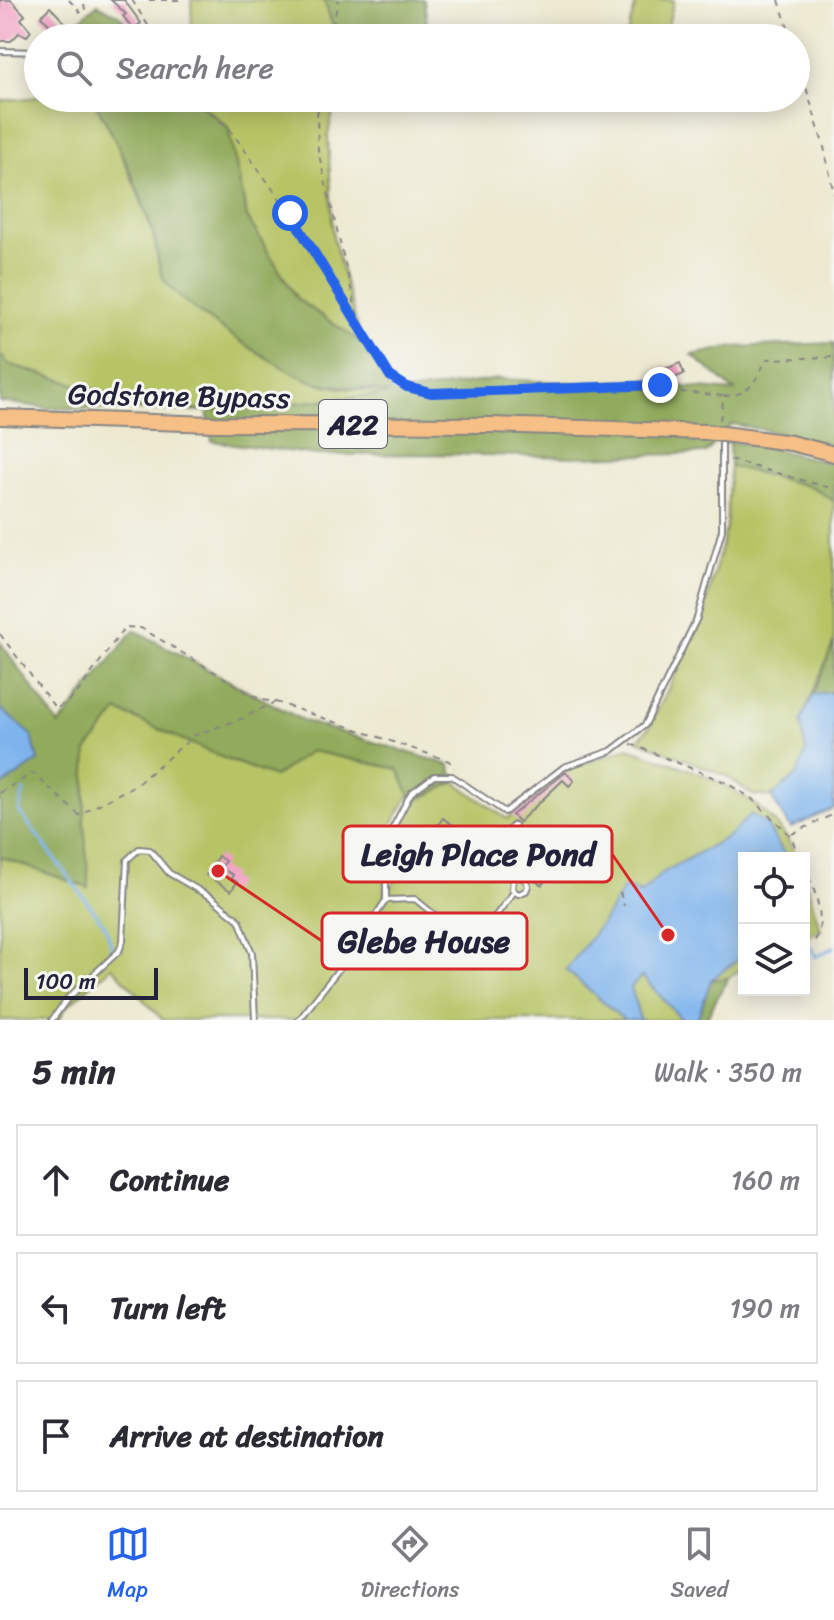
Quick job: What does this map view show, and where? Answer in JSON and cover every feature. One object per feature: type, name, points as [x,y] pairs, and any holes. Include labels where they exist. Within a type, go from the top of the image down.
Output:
[{"type":"highway","name":"Godstone Bypass","points":[[0,417],[142,422],[491,425],[706,432],[726,438],[791,443],[834,454]]},
{"type":"lane","points":[[0,51],[24,52]]},
{"type":"lane","points":[[299,1020],[345,961],[386,900],[386,841],[411,793],[434,776],[452,776],[505,812],[564,767],[611,751],[645,725],[697,618],[722,530],[721,458],[726,438]]},
{"type":"lane","points":[[513,879],[498,863],[495,849],[503,835],[514,825]]},
{"type":"lane","points":[[52,1020],[67,999],[119,951],[123,941],[127,860],[139,849],[150,850],[169,873],[212,898],[239,920],[252,953],[255,1020]]},
{"type":"lane","points":[[513,879],[521,876],[528,886],[523,893],[514,892]]},
{"type":"lane","points":[[513,879],[511,886],[514,892]]},
{"type":"lane","points":[[386,900],[415,899],[467,941],[476,941],[514,892]]},
{"type":"path","points":[[69,0],[82,14],[85,9],[83,0]]},
{"type":"path","points":[[132,0],[148,24]]},
{"type":"path","points":[[149,0],[180,0]]},
{"type":"path","points":[[334,24],[338,0]]},
{"type":"path","points":[[779,0],[787,24]]},
{"type":"path","points":[[810,100],[834,194]]},
{"type":"path","points":[[209,112],[228,127],[290,213],[390,376],[407,387],[431,393],[660,385],[671,391],[739,395],[750,388],[767,359],[834,357]]},
{"type":"path","points":[[318,112],[318,151],[361,330]]},
{"type":"path","points":[[720,420],[724,396]]},
{"type":"path","points":[[721,458],[834,489]]},
{"type":"path","points":[[0,634],[56,709],[75,696],[125,627],[141,628],[261,700],[276,702],[449,761],[460,780]]},
{"type":"path","points":[[0,793],[33,773],[79,815],[137,784],[195,735],[241,719],[276,702]]},
{"type":"path","points":[[624,742],[725,782],[751,798],[790,835],[797,852]]},
{"type":"path","points":[[790,835],[834,814]]},
{"type":"path","points":[[810,885],[821,920],[821,933],[814,942]]},
{"type":"path","points":[[620,892],[624,906]]},
{"type":"green space","points":[[191,0],[324,0],[332,24],[192,24]]},
{"type":"green space","points":[[324,0],[424,0],[427,24],[332,24]]},
{"type":"green space","points":[[637,0],[674,0],[668,24],[630,24]]},
{"type":"green space","points":[[98,4],[120,16],[125,24],[78,24]]},
{"type":"green space","points":[[24,98],[24,112],[100,112],[133,180],[152,232],[161,274],[173,290],[208,319],[294,373],[318,383],[393,394],[207,411],[141,404],[8,364],[0,354],[0,101]]},
{"type":"green space","points":[[100,112],[210,112],[228,127],[247,217],[297,299],[362,343],[393,394],[499,379],[579,383],[649,380],[673,386],[735,391],[692,355],[732,347],[834,343],[834,446],[732,424],[706,453],[583,457],[317,455],[212,441],[207,411],[389,394],[321,384],[298,375],[232,336],[172,289],[161,273],[154,236],[135,183]]},
{"type":"green space","points":[[210,112],[333,112],[328,135],[333,237],[362,343],[297,299],[247,217],[228,127]]},
{"type":"green space","points":[[0,354],[8,364],[141,404],[207,411],[47,408],[0,402]]},
{"type":"green space","points":[[729,442],[762,446],[834,464],[834,501],[812,487],[730,466]]},
{"type":"green space","points":[[730,466],[812,487],[834,501],[834,642],[801,721],[806,752],[797,775],[771,797],[753,795],[726,776],[638,740],[650,726],[701,622],[726,529]]},
{"type":"green space","points":[[134,630],[304,721],[450,765],[455,782],[413,802],[398,769],[311,751],[274,777],[118,711],[87,751],[84,821],[89,888],[0,857],[0,642],[59,725]]},
{"type":"green space","points":[[136,636],[281,718],[426,769],[380,843],[386,899],[394,882],[393,846],[413,802],[455,782],[507,819],[565,770],[628,748],[702,774],[748,799],[785,835],[794,852],[738,852],[738,971],[728,978],[705,1020],[302,1020],[306,1015],[298,1020],[163,1020],[112,967],[66,1007],[59,1020],[0,1020],[0,773],[60,730]]},
{"type":"green space","points":[[834,642],[834,692],[813,695]]},
{"type":"green space","points":[[810,896],[821,930],[810,935]]},
{"type":"green space","points":[[728,978],[705,1020],[697,1020],[711,980]]},
{"type":"water","points":[[834,692],[834,808],[791,828],[771,797],[797,775],[806,752],[801,721],[813,695]]},
{"type":"water","points":[[0,708],[32,736],[38,761],[0,787]]},
{"type":"water","points":[[751,814],[766,824],[783,852],[738,852],[738,960],[711,980],[697,1020],[682,1020],[642,976],[631,987],[640,1020],[624,1020],[566,970],[607,916],[624,887],[641,893],[662,873],[729,836]]},
{"type":"building","points":[[0,0],[11,0],[25,15],[21,19],[25,24],[24,35],[19,33],[11,41],[0,41]]},
{"type":"building","points":[[111,0],[124,0],[141,23],[129,24],[123,16],[126,14]]},
{"type":"building","points":[[50,7],[66,24],[49,24],[41,16]]},
{"type":"building","points":[[680,363],[684,374],[667,381],[663,370]]},
{"type":"building","points":[[566,772],[574,781],[569,786],[563,780],[519,822],[512,815]]},
{"type":"building","points":[[443,818],[470,839],[465,845],[437,826]]},
{"type":"building","points":[[520,843],[555,863],[542,885],[507,865]]},
{"type":"building","points":[[218,856],[225,861],[221,868],[233,875],[231,878],[237,882],[231,891],[206,875]]},
{"type":"waterway","points":[[24,790],[19,811],[106,927],[113,953]]},
{"type":"waterway","points":[[810,946],[816,957],[834,947]]},
{"type":"place","name":"Glebe House","points":[[218,871]]},
{"type":"place","name":"Leigh Place Pond","points":[[668,935]]},
{"type":"route","points":[[290,213],[390,376],[407,387],[431,393],[660,385]]}]
